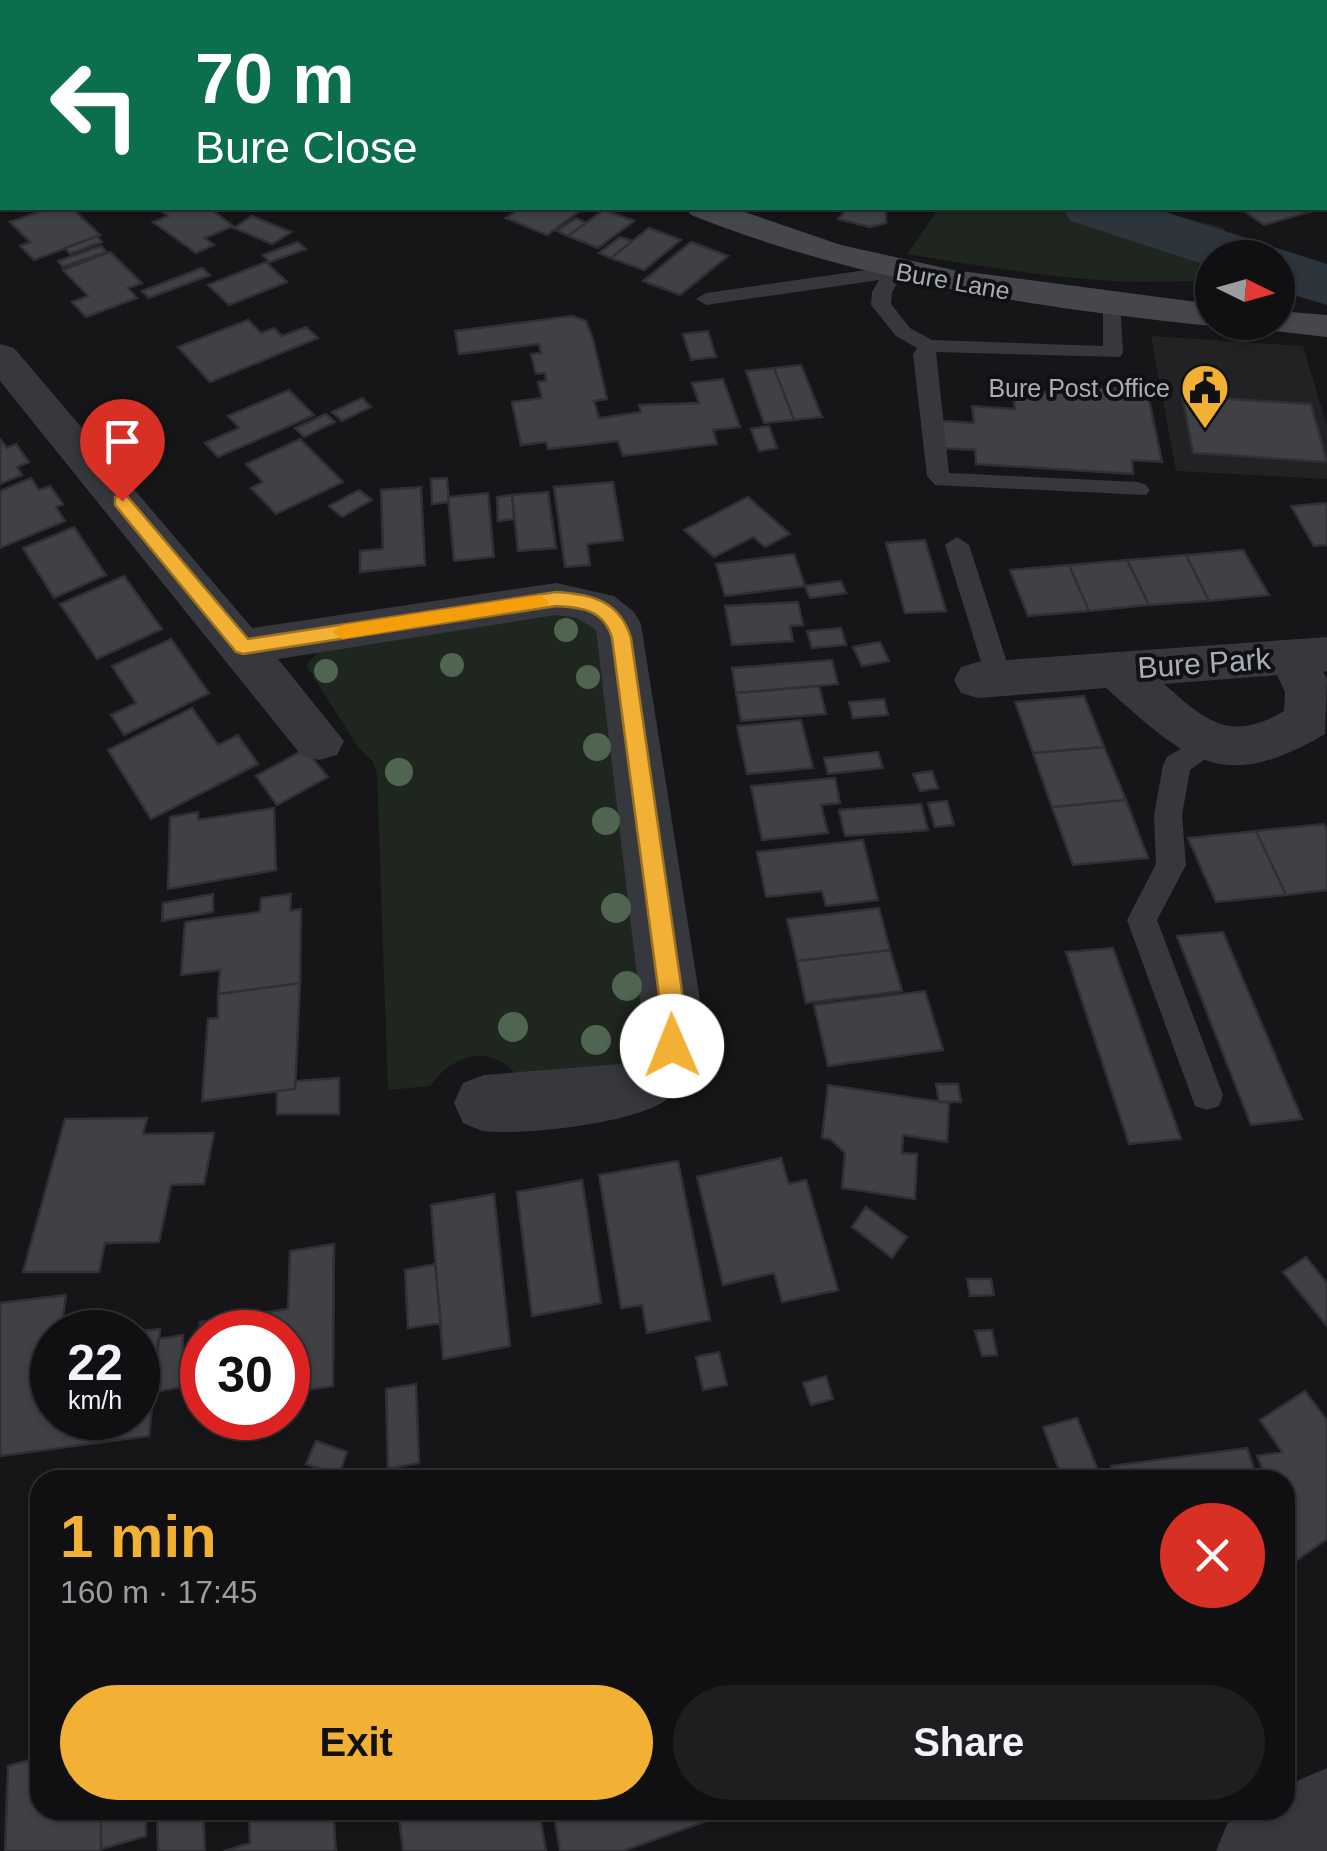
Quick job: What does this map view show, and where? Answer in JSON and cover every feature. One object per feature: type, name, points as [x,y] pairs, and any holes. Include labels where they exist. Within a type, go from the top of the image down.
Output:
[{"type":"street","name":"Bure Lane","points":[[708,210],[750,228],[894,272],[1195,313]]},
{"type":"street","points":[[1295,323],[1327,326]]},
{"type":"street","points":[[0,356],[319,741]]},
{"type":"street","points":[[243,647],[556,599],[606,610],[618,624],[675,1026],[672,1046],[655,1072],[633,1088],[484,1103]]},
{"type":"street","name":"Bure Park","points":[[988,679],[1309,655],[1308,721],[1266,744],[1222,748],[1188,732],[1117,670]]},
{"type":"street","points":[[1257,1851],[1302,1833],[1327,1808]]},
{"type":"lane","points":[[706,299],[894,272]]},
{"type":"lane","points":[[894,272],[882,292],[881,305],[903,332],[928,347],[943,344],[1113,353],[1113,305]]},
{"type":"lane","points":[[928,347],[923,354],[938,476],[943,480],[1138,490]]},
{"type":"lane","points":[[957,546],[988,679]]},
{"type":"lane","points":[[1206,1095],[1142,920],[1171,865],[1168,815],[1177,765],[1209,742]]},
{"type":"shaded area","points":[[938,210],[1150,210],[1222,227],[1234,240],[1195,240],[1195,282],[1035,274],[907,254]]},
{"type":"shaded area","points":[[1151,336],[1303,346],[1327,426],[1327,479],[1176,471]]},
{"type":"shaded area","points":[[576,611],[602,623],[656,1022],[634,1067],[523,1082],[500,1062],[476,1056],[452,1065],[430,1086],[388,1090],[377,775],[373,762],[358,747],[306,665],[324,647]]},
{"type":"building","points":[[44,210],[74,210],[100,235],[34,260],[20,246],[30,242],[10,222]]},
{"type":"building","points":[[212,210],[233,226],[205,238],[214,245],[196,253],[153,222],[168,216],[163,212]]},
{"type":"building","points":[[518,210],[581,210],[547,235],[506,218]]},
{"type":"building","points":[[604,210],[634,221],[598,248],[568,236]]},
{"type":"building","points":[[841,210],[886,210],[886,223],[870,227],[838,219],[845,211]]},
{"type":"building","points":[[1243,210],[1317,210],[1264,225]]},
{"type":"building","points":[[252,216],[291,232],[272,244],[234,228]]},
{"type":"building","points":[[576,218],[586,223],[568,236],[557,231]]},
{"type":"building","points":[[649,228],[681,240],[644,270],[611,258]]},
{"type":"building","points":[[97,236],[102,242],[70,254],[65,248]]},
{"type":"building","points":[[620,237],[632,241],[611,258],[599,253]]},
{"type":"building","points":[[298,242],[306,249],[270,262],[263,255]]},
{"type":"building","points":[[691,242],[728,256],[680,295],[643,281]]},
{"type":"building","points":[[101,246],[106,252],[63,267],[58,261]]},
{"type":"building","points":[[110,252],[142,283],[128,288],[137,298],[86,317],[72,302],[88,296],[63,270]]},
{"type":"building","points":[[266,262],[287,282],[229,305],[208,285]]},
{"type":"building","points":[[202,268],[210,275],[149,298],[142,291]]},
{"type":"building","points":[[572,316],[586,321],[593,339],[607,399],[594,401],[599,418],[641,412],[639,405],[699,403],[692,383],[723,379],[740,427],[713,430],[717,444],[623,456],[618,441],[548,449],[546,442],[521,445],[512,402],[542,398],[538,382],[546,381],[545,373],[536,374],[531,354],[541,353],[539,344],[459,354],[455,331]]},
{"type":"building","points":[[248,320],[261,333],[274,328],[282,336],[306,327],[318,338],[210,382],[178,347]]},
{"type":"building","points":[[708,331],[716,357],[691,360],[683,334]]},
{"type":"building","points":[[801,365],[822,417],[794,420],[774,368]]},
{"type":"building","points":[[774,368],[794,420],[764,423],[746,371]]},
{"type":"building","points":[[1091,387],[1147,390],[1162,462],[1132,460],[1133,474],[976,464],[975,450],[943,448],[942,421],[974,423],[972,406],[1015,409],[1012,390],[1093,395]]},
{"type":"building","points":[[289,390],[314,415],[218,457],[205,443],[239,428],[228,416]]},
{"type":"building","points":[[1182,396],[1311,404],[1327,462],[1193,453]]},
{"type":"building","points":[[362,398],[371,407],[342,421],[332,412]]},
{"type":"building","points":[[326,414],[335,422],[304,437],[295,428]]},
{"type":"building","points":[[769,426],[777,448],[759,451],[751,429]]},
{"type":"building","points":[[0,439],[7,448],[16,444],[29,462],[17,467],[22,475],[0,484]]},
{"type":"building","points":[[300,439],[343,482],[276,514],[251,488],[263,482],[246,464]]},
{"type":"building","points":[[31,478],[39,490],[50,486],[63,504],[56,507],[65,521],[0,548],[0,491]]},
{"type":"building","points":[[447,478],[449,502],[432,504],[431,479]]},
{"type":"building","points":[[613,482],[623,540],[587,544],[590,565],[565,567],[554,487]]},
{"type":"building","points":[[421,487],[425,565],[360,572],[360,551],[383,549],[381,490]]},
{"type":"building","points":[[359,490],[372,500],[342,517],[329,506]]},
{"type":"building","points":[[548,492],[556,548],[518,551],[512,495]]},
{"type":"building","points":[[488,493],[494,557],[454,561],[448,497]]},
{"type":"building","points":[[512,495],[514,519],[498,521],[497,497]]},
{"type":"building","points":[[748,497],[790,534],[765,547],[753,537],[714,557],[684,530]]},
{"type":"building","points":[[1327,503],[1327,545],[1314,546],[1291,506]]},
{"type":"building","points":[[74,527],[106,575],[54,598],[23,548]]},
{"type":"building","points":[[925,540],[946,611],[905,613],[886,543]]},
{"type":"building","points":[[1243,550],[1269,595],[1209,601],[1186,555]]},
{"type":"building","points":[[794,554],[805,586],[725,596],[716,564]]},
{"type":"building","points":[[1186,555],[1209,601],[1149,605],[1127,560]]},
{"type":"building","points":[[1127,560],[1149,605],[1089,611],[1069,565]]},
{"type":"building","points":[[1069,565],[1089,611],[1028,616],[1010,570]]},
{"type":"building","points":[[124,576],[162,629],[97,659],[60,604]]},
{"type":"building","points":[[841,581],[846,593],[810,598],[805,586]]},
{"type":"building","points":[[798,602],[803,625],[790,626],[793,641],[732,645],[725,606]]},
{"type":"building","points":[[841,628],[846,645],[812,648],[807,631]]},
{"type":"building","points":[[171,639],[209,693],[124,735],[111,715],[136,703],[112,666]]},
{"type":"building","points":[[880,642],[889,661],[862,666],[853,647]]},
{"type":"building","points":[[832,660],[838,684],[736,693],[732,668]]},
{"type":"building","points":[[819,686],[826,714],[741,721],[736,693]]},
{"type":"building","points":[[1084,696],[1104,747],[1033,753],[1015,702]]},
{"type":"building","points":[[884,699],[888,715],[853,718],[849,702]]},
{"type":"building","points":[[192,708],[218,745],[238,735],[258,764],[151,819],[108,750]]},
{"type":"building","points":[[801,720],[813,768],[747,774],[737,726]]},
{"type":"building","points":[[1104,747],[1126,800],[1052,807],[1033,753]]},
{"type":"building","points":[[305,749],[328,777],[277,805],[256,776]]},
{"type":"building","points":[[878,752],[883,768],[828,774],[824,758]]},
{"type":"building","points":[[932,771],[938,788],[920,791],[913,774]]},
{"type":"building","points":[[835,778],[840,803],[821,805],[828,833],[762,840],[751,786]]},
{"type":"building","points":[[1126,800],[1148,858],[1073,865],[1052,807]]},
{"type":"building","points":[[947,801],[954,825],[935,827],[928,803]]},
{"type":"building","points":[[921,804],[928,830],[845,836],[839,810]]},
{"type":"building","points":[[274,808],[276,870],[168,889],[170,817],[198,812],[198,820]]},
{"type":"building","points":[[1324,824],[1327,890],[1286,895],[1256,831]]},
{"type":"building","points":[[1256,831],[1286,895],[1216,902],[1188,838]]},
{"type":"building","points":[[863,840],[878,900],[826,906],[822,891],[766,897],[757,852]]},
{"type":"building","points":[[213,894],[213,912],[162,921],[163,903]]},
{"type":"building","points":[[291,894],[290,911],[301,909],[300,983],[218,994],[220,970],[181,975],[185,922],[260,912],[261,898]]},
{"type":"building","points":[[879,908],[890,950],[797,961],[787,919]]},
{"type":"building","points":[[1223,932],[1302,1119],[1251,1125],[1177,936]]},
{"type":"building","points":[[1113,948],[1181,1139],[1129,1144],[1066,952]]},
{"type":"building","points":[[890,950],[902,991],[806,1003],[797,961]]},
{"type":"building","points":[[300,983],[295,1089],[202,1101],[208,1019],[218,1018],[218,994]]},
{"type":"building","points":[[925,991],[943,1050],[828,1066],[814,1005]]},
{"type":"building","points":[[339,1078],[339,1114],[277,1114],[277,1091],[295,1089],[296,1081]]},
{"type":"building","points":[[936,1084],[958,1084],[961,1102],[939,1102]]},
{"type":"building","points":[[828,1085],[949,1103],[947,1142],[903,1135],[902,1153],[917,1154],[915,1199],[842,1188],[845,1153],[830,1139],[822,1138]]},
{"type":"building","points":[[147,1118],[143,1134],[214,1133],[204,1184],[171,1185],[159,1242],[105,1243],[99,1272],[23,1272],[65,1119]]},
{"type":"building","points":[[781,1158],[789,1184],[806,1180],[838,1290],[782,1302],[774,1273],[723,1285],[697,1177]]},
{"type":"building","points":[[678,1161],[710,1320],[647,1333],[642,1305],[621,1308],[599,1175]]},
{"type":"building","points":[[582,1180],[601,1303],[532,1316],[517,1192]]},
{"type":"building","points":[[494,1194],[510,1346],[443,1359],[431,1205]]},
{"type":"building","points":[[866,1207],[907,1237],[892,1258],[852,1227]]},
{"type":"building","points":[[334,1244],[333,1386],[310,1390],[310,1310],[281,1310],[288,1309],[290,1251]]},
{"type":"building","points":[[1306,1257],[1327,1283],[1327,1326],[1283,1272]]},
{"type":"building","points":[[435,1264],[441,1323],[408,1328],[405,1270]]},
{"type":"building","points":[[967,1279],[991,1279],[994,1295],[970,1296]]},
{"type":"building","points":[[66,1295],[64,1310],[30,1310],[30,1440],[119,1440],[0,1456],[0,1303]]},
{"type":"building","points":[[992,1330],[997,1355],[982,1356],[975,1331]]},
{"type":"building","points":[[180,1335],[180,1387],[160,1391],[160,1339]]},
{"type":"building","points":[[719,1352],[727,1385],[703,1390],[696,1357]]},
{"type":"building","points":[[826,1376],[833,1399],[811,1405],[803,1383]]},
{"type":"building","points":[[416,1384],[419,1463],[388,1469],[386,1389]]},
{"type":"building","points":[[1305,1391],[1327,1420],[1327,1539],[1297,1560],[1295,1470],[1263,1470],[1257,1456],[1282,1452],[1260,1420]]},
{"type":"building","points":[[1077,1418],[1098,1470],[1059,1470],[1043,1427]]},
{"type":"building","points":[[316,1441],[347,1452],[341,1470],[306,1464]]},
{"type":"building","points":[[1247,1448],[1255,1470],[1112,1470],[1111,1466]]},
{"type":"building","points":[[30,1760],[30,1820],[101,1820],[101,1851],[5,1851],[8,1766]]},
{"type":"building","points":[[101,1820],[146,1820],[146,1836],[101,1849]]},
{"type":"building","points":[[157,1820],[203,1820],[205,1851],[158,1851]]},
{"type":"building","points":[[249,1820],[334,1820],[336,1851],[224,1851],[250,1843]]},
{"type":"building","points":[[399,1820],[541,1820],[546,1851],[403,1851]]},
{"type":"building","points":[[555,1820],[709,1820],[623,1851],[560,1851]]},
{"type":"waterway","points":[[1098,210],[1195,241]]},
{"type":"waterway","points":[[1295,274],[1327,286]]},
{"type":"slow traffic","points":[[342,632],[540,602]]},
{"type":"place","name":"Bure Post Office","points":[[1205,430]]},
{"type":"route","points":[[122,501],[243,647],[556,599],[582,600],[606,610],[618,624],[622,638],[675,1026],[672,1046]]}]
